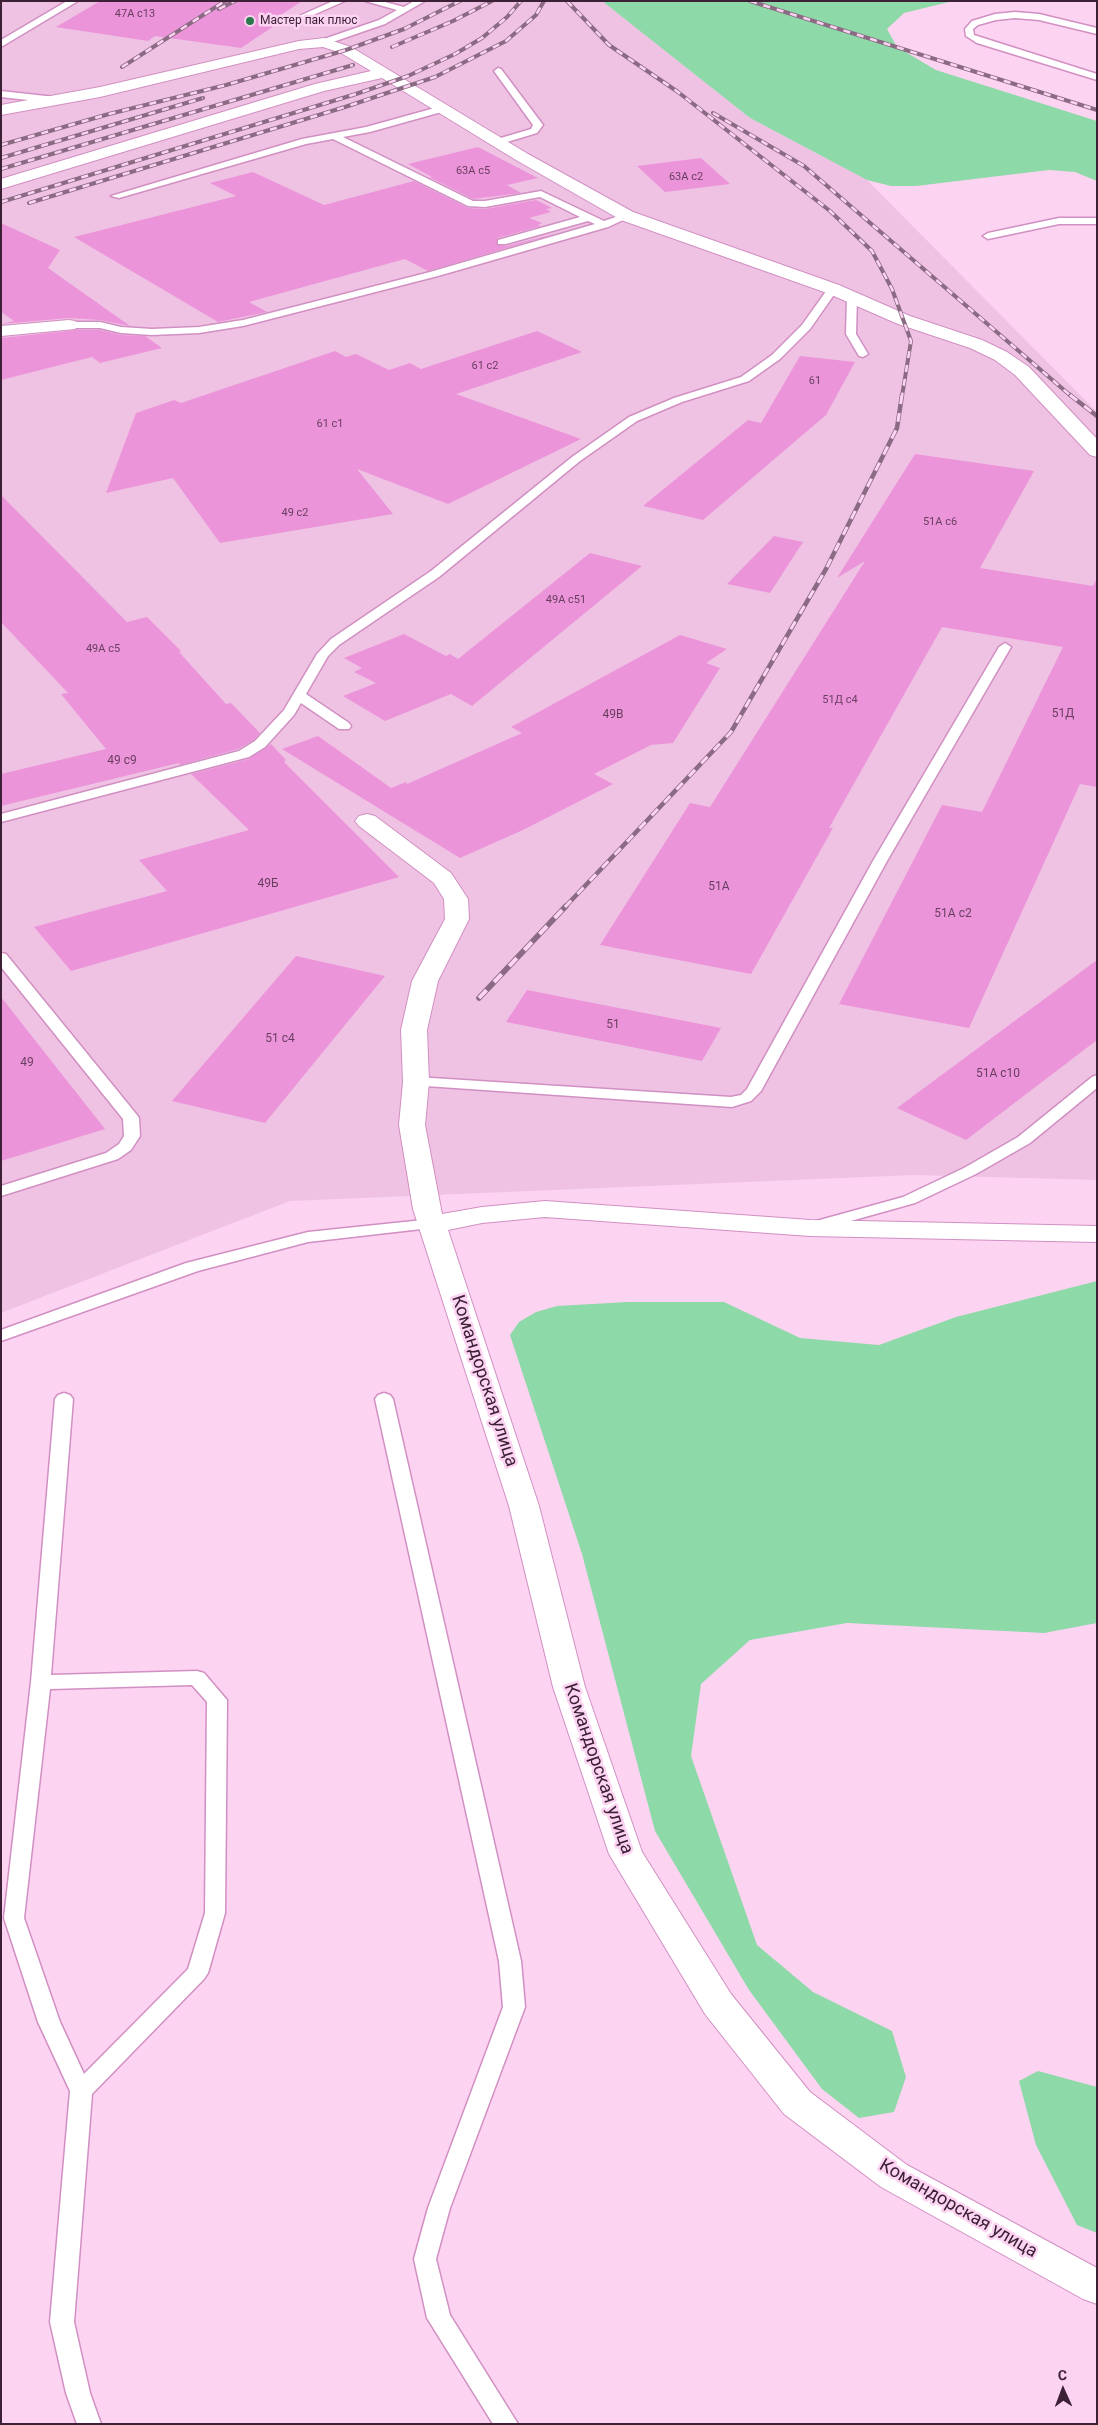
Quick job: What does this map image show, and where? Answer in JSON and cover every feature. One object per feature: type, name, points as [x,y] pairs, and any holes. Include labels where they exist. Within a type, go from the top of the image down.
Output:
[{"type":"street","points":[[1,110],[100,92],[299,45],[324,42],[346,50],[497,142],[627,216],[833,288],[904,320],[976,344],[1001,356],[1022,371],[1097,451]]},
{"type":"street","points":[[1,184],[320,87],[384,73]]},
{"type":"street","points":[[1,331],[69,325]]},
{"type":"street","name":"Командорская улица","points":[[367,821],[443,878],[456,899],[457,919],[425,981],[414,1030],[416,1082],[412,1125],[427,1209],[524,1506],[569,1687],[626,1854],[718,2004],[797,2103],[894,2176],[1097,2287]]},
{"type":"street","points":[[433,1224],[545,1209],[810,1228],[1097,1234]]},
{"type":"lane","points":[[1,44],[74,1]]},
{"type":"lane","points":[[292,21],[341,1]]},
{"type":"lane","points":[[370,1],[406,10]]},
{"type":"lane","points":[[324,42],[382,22],[421,1]]},
{"type":"lane","points":[[1097,31],[1039,17],[1015,15],[995,17],[975,23],[969,29],[970,36],[980,41],[1097,77]]},
{"type":"lane","points":[[497,142],[534,131],[538,125],[498,71]]},
{"type":"lane","points":[[1,94],[55,100]]},
{"type":"lane","points":[[116,196],[256,155],[332,135],[367,130],[442,108]]},
{"type":"lane","points":[[332,135],[472,204],[485,204],[540,194],[604,225]]},
{"type":"lane","points":[[69,325],[100,325],[121,330],[152,332],[199,330],[243,323],[434,274],[604,225],[627,216]]},
{"type":"lane","points":[[502,242],[588,218]]},
{"type":"lane","points":[[988,236],[1059,221],[1097,221]]},
{"type":"lane","points":[[1,818],[244,754],[260,744],[289,712],[323,654],[335,642],[435,574],[568,465],[633,419],[678,400],[745,379],[776,357],[806,327],[833,288]]},
{"type":"lane","points":[[852,297],[851,334],[863,354]]},
{"type":"lane","points":[[416,1082],[732,1102],[746,1098],[752,1091],[880,861],[1005,647]]},
{"type":"lane","points":[[298,695],[344,726]]},
{"type":"lane","points":[[1,957],[131,1118],[132,1136],[125,1147],[112,1156],[1,1191]]},
{"type":"lane","points":[[810,1228],[909,1200],[970,1171],[1024,1140],[1097,1080]]},
{"type":"lane","points":[[1,1336],[192,1268],[308,1237],[433,1224]]},
{"type":"lane","points":[[64,1399],[41,1682],[14,1918],[48,2022],[81,2091],[62,2322],[78,2394],[89,2424]]},
{"type":"lane","points":[[384,1399],[510,1961],[514,2007],[440,2208],[425,2259],[439,2318],[506,2424]]},
{"type":"lane","points":[[41,1682],[197,1678],[217,1700],[215,1913],[197,1973],[81,2091]]},
{"type":"shaded area","points":[[1,1],[602,1],[750,118],[867,180],[1097,412],[1097,1180],[914,1175],[290,1201],[1,1313]]},
{"type":"green space","points":[[602,1],[953,1],[904,13],[887,29],[897,47],[936,70],[1097,121],[1097,181],[1075,172],[1049,170],[916,186],[891,186],[867,180],[750,118]]},
{"type":"green space","points":[[1097,1281],[1097,1623],[1044,1633],[847,1623],[750,1640],[701,1684],[691,1756],[757,1945],[813,1992],[892,2031],[906,2077],[894,2112],[859,2118],[822,2089],[749,1990],[655,1831],[582,1554],[510,1335],[519,1322],[536,1312],[557,1306],[627,1302],[724,1302],[800,1338],[879,1345],[956,1317]]},
{"type":"green space","points":[[1038,2071],[1097,2087],[1097,2233],[1077,2225],[1036,2145],[1019,2081]]},
{"type":"building","points":[[100,1],[302,1],[281,15],[289,16],[241,48],[155,36],[148,41],[56,27]]},
{"type":"building","points":[[478,147],[538,178],[507,185],[521,193],[473,199],[408,164]]},
{"type":"building","points":[[701,158],[730,184],[665,192],[637,166]]},
{"type":"building","points":[[253,172],[324,205],[414,181],[468,208],[485,209],[536,200],[552,208],[546,209],[551,212],[529,218],[542,223],[538,225],[541,226],[497,238],[497,245],[507,246],[557,233],[428,271],[405,259],[249,302],[267,312],[218,322],[74,237],[236,196],[210,183]]},
{"type":"building","points":[[1,223],[60,250],[48,268],[130,326],[100,320],[69,318],[1,324],[14,321],[1,312]]},
{"type":"building","points":[[77,330],[100,330],[121,335],[145,336],[162,348],[100,363],[92,357],[1,380],[1,338]]},
{"type":"building","points":[[537,331],[582,352],[456,394],[581,439],[448,504],[357,469],[393,514],[220,543],[173,478],[106,493],[136,413],[174,400],[181,403],[335,351],[346,357],[356,354],[389,370],[410,363],[421,369]]},
{"type":"building","points":[[800,356],[855,362],[826,415],[703,520],[643,506],[748,420],[761,423]]},
{"type":"building","points":[[915,454],[1034,471],[980,568],[1093,586],[1097,579],[1097,787],[1080,784],[969,1028],[839,1004],[942,805],[982,812],[1063,647],[942,627],[829,828],[833,828],[751,974],[600,945],[690,803],[710,807],[865,561],[837,578]]},
{"type":"building","points":[[1,495],[127,622],[147,617],[181,651],[179,652],[226,704],[231,703],[260,733],[254,740],[238,749],[180,765],[179,763],[1,806],[1,774],[106,749],[61,694],[68,693],[1,622]]},
{"type":"building","points":[[774,536],[803,542],[770,593],[727,584]]},
{"type":"building","points":[[590,553],[642,566],[472,706],[451,694],[385,721],[343,696],[376,683],[354,672],[362,668],[344,658],[404,634],[446,656],[450,654],[458,659]]},
{"type":"building","points":[[680,635],[727,649],[706,663],[720,668],[673,743],[651,745],[594,774],[613,784],[523,830],[460,858],[282,749],[318,736],[391,788],[406,782],[407,784],[522,733],[511,727]]},
{"type":"building","points":[[271,744],[286,760],[284,762],[399,877],[71,971],[34,927],[167,891],[139,860],[249,830],[191,774],[249,759]]},
{"type":"building","points":[[296,956],[385,976],[265,1123],[172,1101]]},
{"type":"building","points":[[1097,960],[1097,1040],[966,1140],[897,1108]]},
{"type":"building","points":[[527,990],[721,1028],[702,1061],[506,1022]]},
{"type":"building","points":[[1,997],[105,1129],[1,1161]]},
{"type":"railway","points":[[122,67],[225,1]]},
{"type":"railway","points":[[219,9],[235,1]]},
{"type":"railway","points":[[1,145],[109,114],[226,85],[346,50],[404,29],[460,1]]},
{"type":"railway","points":[[392,47],[453,21],[492,1]]},
{"type":"railway","points":[[1,202],[356,94],[408,76],[455,54],[482,38],[507,17],[521,1]]},
{"type":"railway","points":[[29,203],[345,107],[435,77],[506,41],[536,15],[544,1]]},
{"type":"railway","points":[[567,1],[609,45],[678,92],[830,211],[872,251],[892,289],[911,341],[902,396]]},
{"type":"railway","points":[[750,1],[1097,110]]},
{"type":"railway","points":[[1,169],[353,65]]},
{"type":"railway","points":[[1,158],[203,98]]},
{"type":"railway","points":[[713,113],[804,166],[1071,396]]},
{"type":"railway","points":[[565,907],[731,732],[826,569],[897,428],[902,395]]},
{"type":"railway","points":[[1070,395],[1097,416]]},
{"type":"railway","points":[[479,998],[566,906]]},
{"type":"place","name":"Мастер пак плюс","points":[[250,21]]}]
